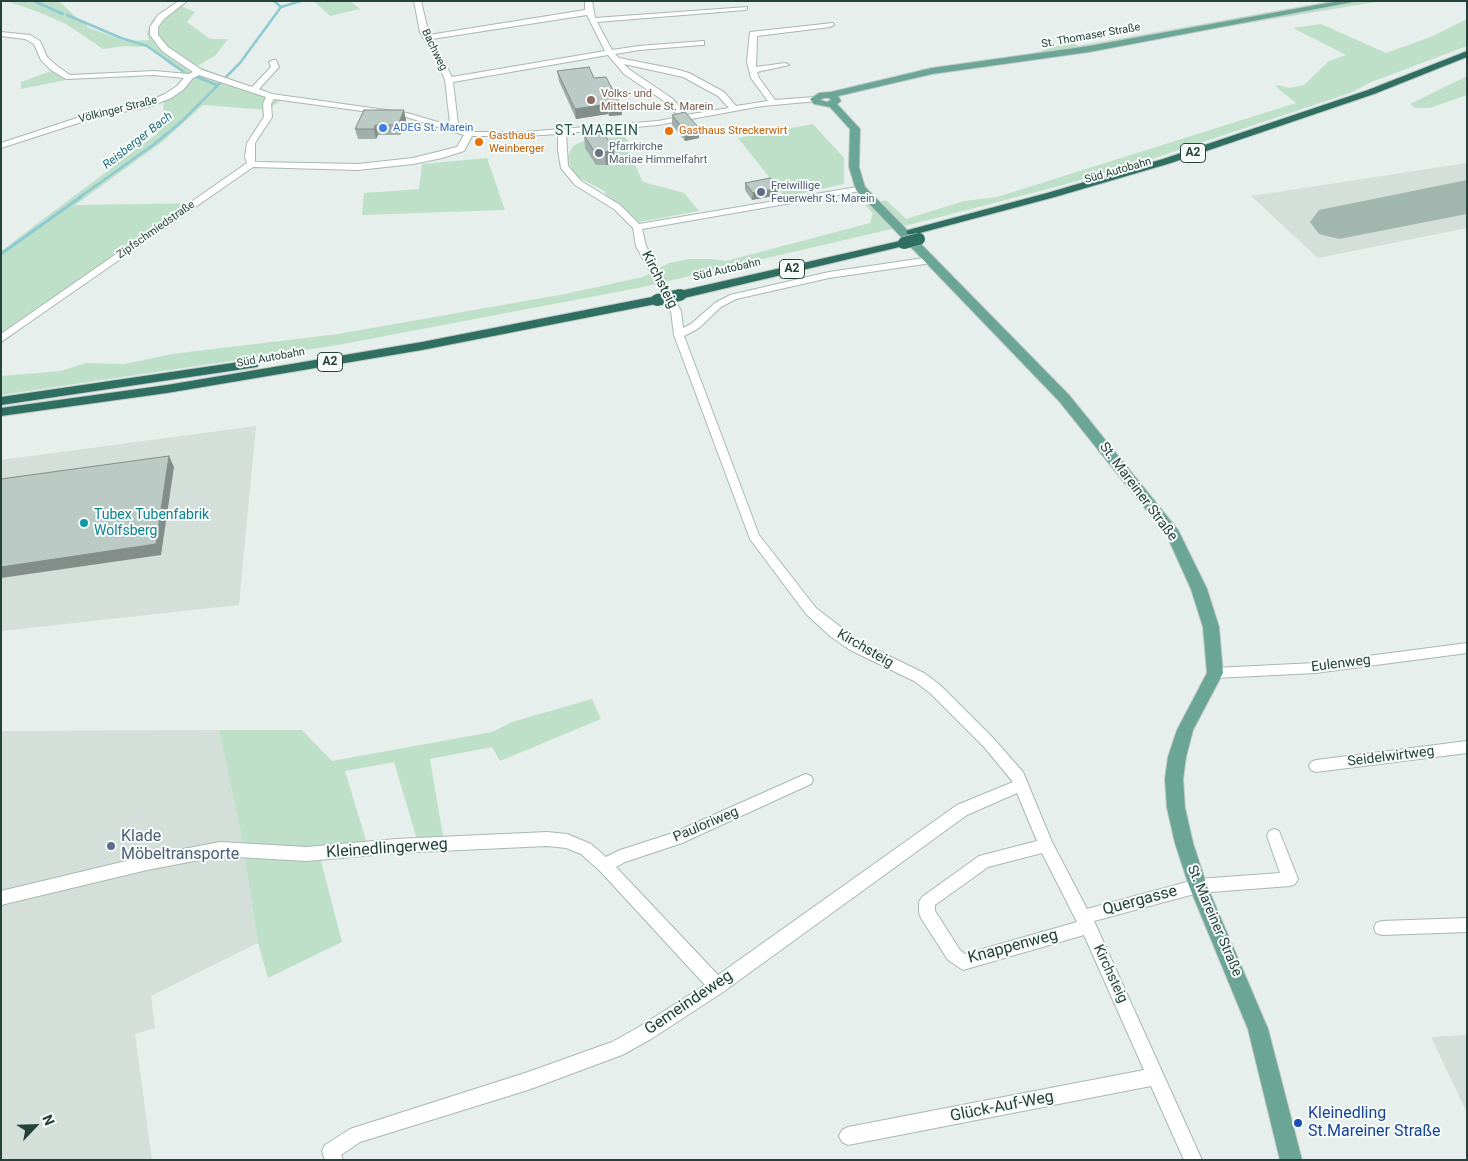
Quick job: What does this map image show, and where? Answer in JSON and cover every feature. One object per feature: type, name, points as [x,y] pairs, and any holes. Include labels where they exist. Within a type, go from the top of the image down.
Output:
[{"type":"highway","name":"Süd Autobahn","points":[[916,236],[1176,158],[1371,92],[1467,54]]},
{"type":"highway","name":"Süd Autobahn","points":[[1,412],[167,389],[422,346],[678,291],[1060,202],[1177,168],[1296,128],[1382,97],[1467,63]]},
{"type":"highway","name":"Süd Autobahn","points":[[1,401],[169,378],[655,296]]},
{"type":"main road","name":"St. Thomaser Straße","points":[[832,100],[851,89],[932,71],[1089,49],[1354,1]]},
{"type":"main road","points":[[815,99],[820,104],[832,100],[855,129],[854,167],[860,188]]},
{"type":"main road","name":"St. Mareiner Straße","points":[[860,188],[1064,398],[1173,534],[1200,589],[1209,620],[1214,648],[1215,673],[1185,730],[1177,758],[1174,779],[1176,808],[1184,843],[1198,886],[1255,1021],[1291,1160]]},
{"type":"street","points":[[184,1],[161,17],[154,27],[154,35],[165,50],[199,72],[271,96],[407,115],[470,134],[524,134],[658,123],[773,103],[815,99]]},
{"type":"street","name":"Bachweg","points":[[417,1],[424,32],[443,65],[449,80],[454,124],[450,127]]},
{"type":"street","points":[[588,1],[598,35],[610,53],[627,72],[670,101],[685,119]]},
{"type":"street","points":[[428,37],[591,16],[745,8]]},
{"type":"street","points":[[773,103],[759,86],[753,70],[751,62],[753,34],[830,25]]},
{"type":"street","points":[[1,34],[27,37],[37,43],[44,58],[54,68],[69,77],[154,72],[190,76]]},
{"type":"street","points":[[449,80],[638,48],[701,43]]},
{"type":"street","points":[[616,60],[675,70],[721,94],[734,109]]},
{"type":"street","points":[[254,90],[275,66],[272,62]]},
{"type":"street","points":[[753,70],[785,65]]},
{"type":"street","name":"Völkinger Straße","points":[[1,146],[98,114],[146,105],[168,96],[180,88],[190,76],[199,72]]},
{"type":"street","points":[[271,96],[266,104],[268,117],[251,143],[248,157],[251,164],[358,166],[412,161],[439,156],[461,149],[465,139],[470,134]]},
{"type":"street","name":"Kirchsteig","points":[[562,131],[564,166],[578,183],[616,207],[637,227],[642,246],[676,311],[679,335],[754,536],[811,611],[835,632],[877,658],[920,677],[935,689],[989,743],[1018,776],[1046,846],[1085,921],[1193,1160]]},
{"type":"street","name":"Zipfschmiedstraße","points":[[1,339],[251,164]]},
{"type":"street","points":[[637,227],[860,188]]},
{"type":"street","points":[[679,335],[695,326],[718,305],[732,297],[829,275],[931,260]]},
{"type":"street","name":"Eulenweg","points":[[1215,673],[1315,668],[1467,648]]},
{"type":"street","name":"Seidelwirtweg","points":[[1316,766],[1467,747]]},
{"type":"street","name":"Pauloriweg","points":[[605,866],[620,856],[677,838],[806,780]]},
{"type":"street","name":"Gemeindeweg","points":[[334,1160],[331,1151],[356,1135],[528,1082],[604,1055],[645,1033],[716,986],[962,810],[991,796],[1021,785]]},
{"type":"street","name":"Quergasse","points":[[1085,921],[1198,886],[1290,878],[1274,836]]},
{"type":"street","name":"Kleinedlingerweg","points":[[1,898],[148,863],[220,849],[307,854],[396,846],[547,839],[567,840],[586,848],[605,866],[716,986]]},
{"type":"street","name":"Knappenweg","points":[[1046,846],[984,860],[927,902],[927,913],[954,955],[963,962],[1085,921]]},
{"type":"street","points":[[1382,928],[1467,925]]},
{"type":"street","name":"Glück-Auf-Weg","points":[[848,1136],[1156,1076]]},
{"type":"shaded area","points":[[1467,163],[1467,228],[1318,258],[1251,196]]},
{"type":"shaded area","points":[[256,426],[239,605],[1,631],[1,460]]},
{"type":"shaded area","points":[[219,730],[240,828],[258,943],[151,996],[155,1028],[135,1034],[152,1160],[1,1160],[1,731]]},
{"type":"shaded area","points":[[1467,1035],[1467,1113],[1431,1037]]},
{"type":"green space","points":[[6,1],[59,1],[77,18],[87,23],[87,27],[125,41],[149,40],[147,33],[152,20],[174,5],[179,5],[195,12],[187,22],[210,39],[228,39],[216,55],[197,66],[283,99],[267,110],[203,105],[162,142],[75,205],[203,203],[38,316],[1,344],[1,251],[158,133],[165,94],[180,85],[183,73],[169,64],[148,45],[103,49],[66,24]]},
{"type":"green space","points":[[314,1],[350,1],[360,9],[330,16]]},
{"type":"green space","points":[[1331,1],[1382,1],[1001,64],[924,75],[920,69],[1034,53],[1071,42],[1078,46]]},
{"type":"green space","points":[[1467,19],[1467,46],[1369,83],[1353,92],[1149,160],[1059,186],[913,224],[643,287],[338,345],[1,395],[1,376],[61,371],[85,363],[125,364],[172,354],[338,334],[565,294],[643,277],[669,263],[689,259],[726,261],[870,223],[873,213],[865,205],[886,200],[906,219],[964,201],[997,197],[1296,103],[1276,87],[1277,85],[1289,88],[1304,85],[1329,61],[1346,55],[1293,28],[1321,24],[1386,53],[1433,36]]},
{"type":"green space","points":[[59,68],[70,74],[98,73],[98,76],[21,89],[21,82]]},
{"type":"green space","points":[[1467,76],[1467,95],[1430,108],[1415,108],[1410,104]]},
{"type":"green space","points":[[813,124],[844,158],[844,184],[785,197],[738,138]]},
{"type":"green space","points":[[625,137],[628,141],[624,142],[643,182],[684,193],[699,211],[639,222],[604,193],[606,192],[574,175],[567,158],[573,146],[588,139]]},
{"type":"green space","points":[[487,158],[505,210],[362,215],[364,193],[419,189],[422,164]]},
{"type":"green space","points":[[592,699],[601,719],[500,761],[492,747],[430,759],[444,842],[418,843],[394,762],[345,771],[367,844],[319,845],[321,861],[342,942],[268,978],[258,943],[240,828],[219,730],[302,730],[332,761],[492,732],[512,722]]},
{"type":"building","points":[[589,67],[594,78],[606,77],[621,105],[609,107],[607,104],[575,109],[557,71]]},
{"type":"building","points":[[364,110],[404,110],[398,125],[375,125],[374,129],[355,129]]},
{"type":"building","points":[[685,112],[699,128],[685,131],[672,115]]},
{"type":"building","points":[[602,131],[614,149],[605,152],[594,151],[584,135]]},
{"type":"building","points":[[770,178],[778,188],[753,193],[745,183]]},
{"type":"building","name":"Tubex Tubenfabrik Wolfsberg","points":[[169,456],[156,544],[1,567],[1,479]]},
{"type":"waterway","points":[[34,1],[63,14]]},
{"type":"waterway","name":"Reisberger Bach","points":[[274,1],[281,7]]},
{"type":"waterway","points":[[281,7],[301,1]]},
{"type":"waterway","name":"Reisberger Bach","points":[[80,197],[153,145],[180,123],[240,63],[281,7]]},
{"type":"waterway","points":[[67,15],[121,38],[147,46],[184,72]]},
{"type":"waterway","points":[[197,77],[217,85]]},
{"type":"waterway","name":"Reisberger Bach","points":[[1,254],[82,196]]},
{"type":"runway","points":[[1339,222],[1467,197]]},
{"type":"place","name":"Volks- und Mittelschule St. Marein","points":[[591,100]]},
{"type":"place","name":"ADEG St. Marein","points":[[383,128]]},
{"type":"place","name":"Gasthaus Streckerwirt","points":[[669,131]]},
{"type":"place","name":"Gasthaus Weinberger","points":[[479,142]]},
{"type":"place","name":"Pfarrkirche Mariae Himmelfahrt","points":[[599,153]]},
{"type":"place","name":"Freiwillige Feuerwehr St. Marein","points":[[761,192]]},
{"type":"place","name":"Tubex Tubenfabrik Wolfsberg","points":[[84,523]]},
{"type":"place","name":"Klade Möbeltransporte","points":[[111,846]]},
{"type":"place","name":"Kleinedling St.Mareiner Straße","points":[[1298,1123]]},
{"type":"district","name":"ST. MAREIN","points":[[597,131]]}]
